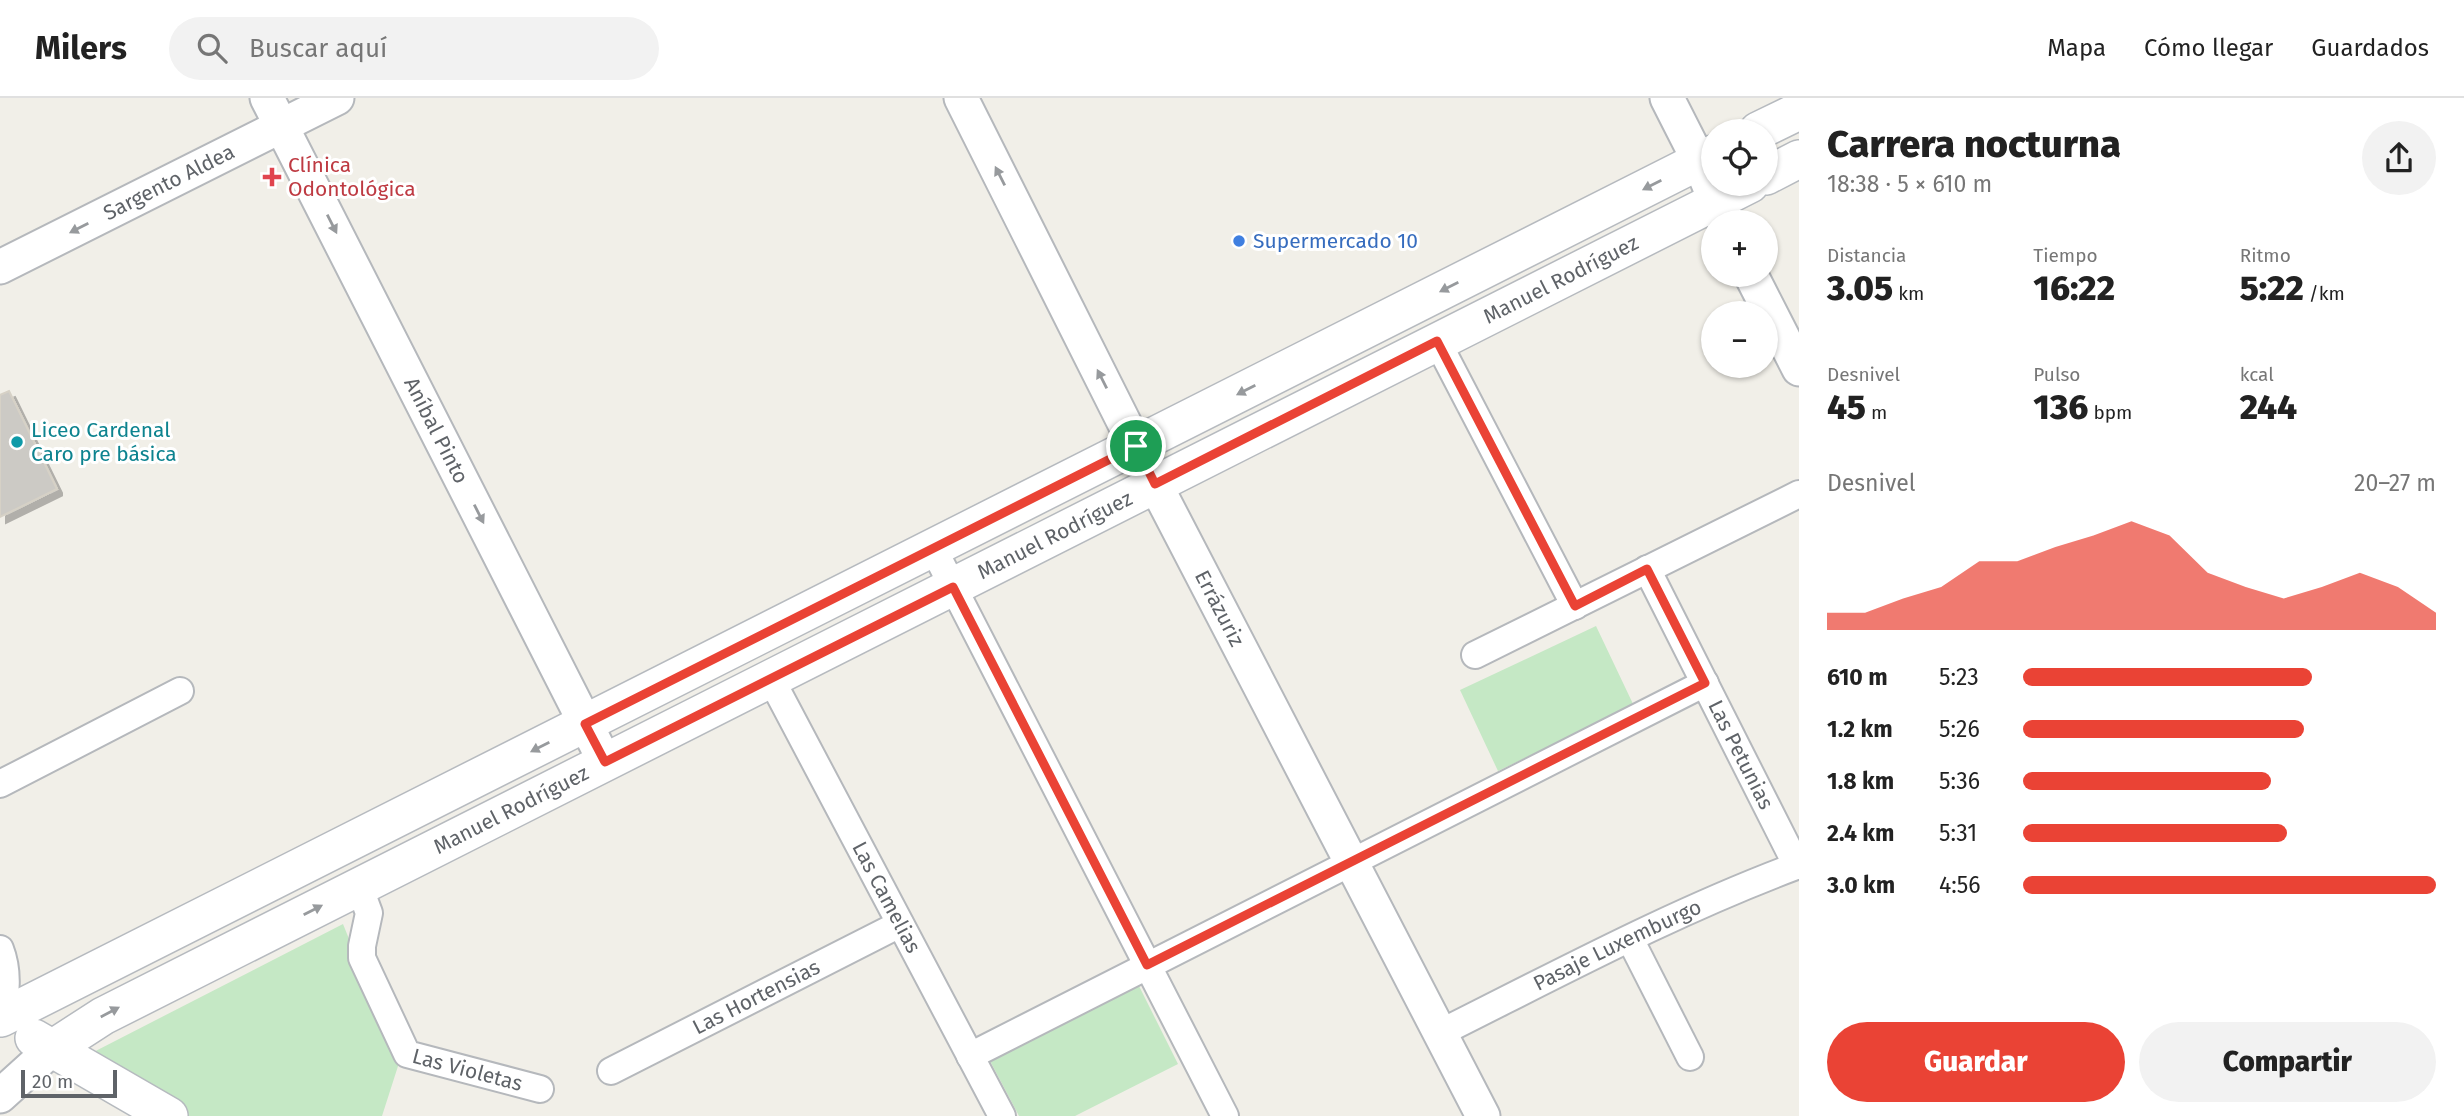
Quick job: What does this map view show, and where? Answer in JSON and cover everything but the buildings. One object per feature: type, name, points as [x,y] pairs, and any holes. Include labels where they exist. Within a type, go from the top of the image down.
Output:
[{"type":"main road","points":[[1778,121],[1799,111]]},
{"type":"main road","points":[[1778,170],[1799,159]]},
{"type":"main road","name":"Manuel Rodríguez","points":[[0,1018],[1701,161]]},
{"type":"main road","name":"Manuel Rodríguez","points":[[1721,210],[1736,196]]},
{"type":"main road","name":"Manuel Rodríguez","points":[[52,1049],[103,1016],[1437,341],[1701,220]]},
{"type":"main road","points":[[0,1018],[169,1116]]},
{"type":"street","name":"Sargento Aldea","points":[[0,267],[275,112],[337,98]]},
{"type":"street","name":"Errázuriz","points":[[961,98],[1155,484],[1483,1116]]},
{"type":"street","points":[[1667,98],[1701,150]]},
{"type":"street","name":"Aníbal Pinto","points":[[275,112],[605,762]]},
{"type":"street","points":[[1757,287],[1799,369]]},
{"type":"street","points":[[1437,341],[1575,606]]},
{"type":"street","points":[[1475,655],[1799,494]]},
{"type":"street","points":[[933,548],[1225,1116]]},
{"type":"street","name":"Las Petunias","points":[[1647,569],[1798,866]]},
{"type":"street","name":"Las Camelias","points":[[771,679],[1002,1116]]},
{"type":"street","points":[[970,1056],[1705,683]]},
{"type":"street","points":[[0,784],[180,691]]},
{"type":"street","name":"Pasaje Luxemburgo","points":[[1440,1033],[1694,907],[1761,878],[1798,866]]},
{"type":"street","name":"Las Violetas","points":[[359,886],[369,914],[362,958],[407,1054],[540,1089]]},
{"type":"street","name":"Las Hortensias","points":[[611,1070],[900,924]]},
{"type":"street","points":[[1630,939],[1690,1057]]},
{"type":"street","points":[[0,949],[6,974],[6,997],[0,1018]]},
{"type":"street","name":"Manuel Rodríguez","points":[[0,1096],[52,1049]]},
{"type":"green space","points":[[1596,626],[1634,706],[1498,771],[1460,690]]},
{"type":"green space","points":[[343,924],[399,1063],[382,1116],[178,1116],[80,1059]]},
{"type":"green space","points":[[1139,986],[1178,1064],[1075,1116],[1019,1116],[989,1059]]},
{"type":"place","name":"Clínica Odontológica","points":[[272,177]]},
{"type":"place","name":"Supermercado 10","points":[[1239,241]]},
{"type":"place","name":"Liceo Cardenal Caro pre básica","points":[[17,442]]},
{"type":"route","points":[[1437,341],[1575,606],[1647,569],[1705,683],[1147,965],[953,587],[605,762],[585,724],[1136,446],[1155,484],[1437,341]]}]
